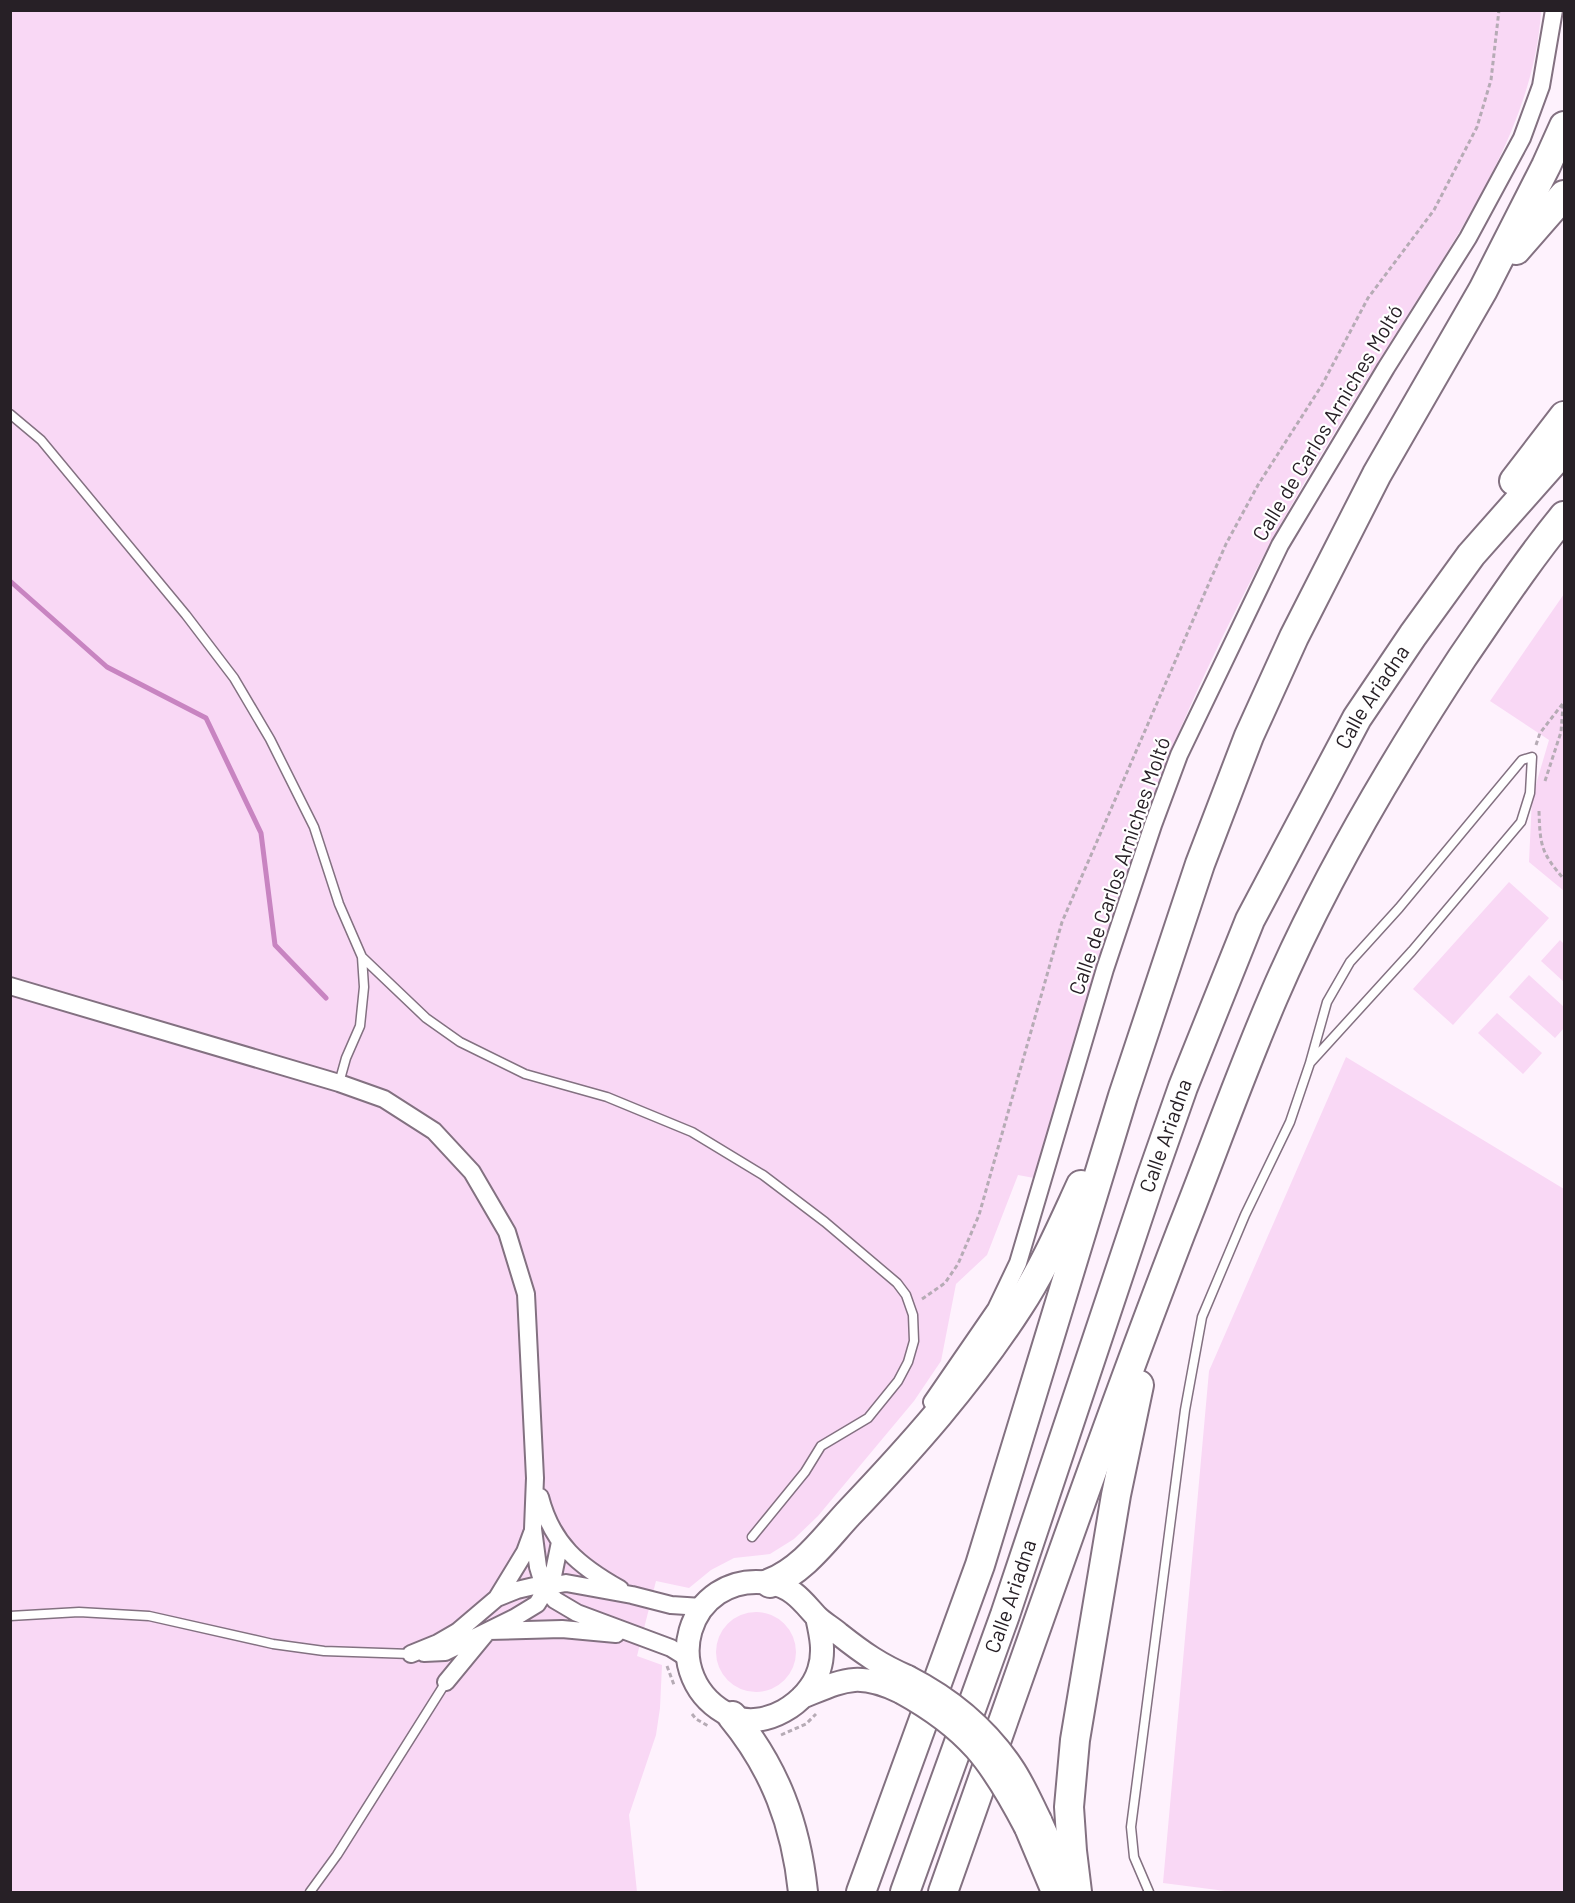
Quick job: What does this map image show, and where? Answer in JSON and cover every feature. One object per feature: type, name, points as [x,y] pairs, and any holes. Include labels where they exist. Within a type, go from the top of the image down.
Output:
[{"type":"highway","points":[[861,1893],[980,1565],[1123,1096],[1200,864],[1254,726],[1294,637],[1377,474],[1483,290],[1564,126]]},
{"type":"highway","points":[[1483,290],[1564,195]]},
{"type":"highway","points":[[1471,555],[1501,498],[1564,416]]},
{"type":"highway","name":"Calle Ariadna","points":[[905,1893],[1005,1615],[1164,1139],[1250,920],[1357,718],[1471,555],[1564,450]]},
{"type":"highway","name":"Calle Ariadna","points":[[943,1893],[1161,1285],[1273,997],[1307,925],[1369,807],[1429,708],[1508,589],[1564,516]]},
{"type":"highway","points":[[771,1583],[795,1569],[825,1539],[905,1455],[962,1386],[1019,1306],[1053,1245],[1123,1096]]},
{"type":"highway","points":[[1077,1893],[1069,1807],[1075,1740],[1116,1495],[1161,1285]]},
{"type":"highway","points":[[732,1716],[759,1751],[778,1787],[795,1848],[803,1893]]},
{"type":"street","name":"Calle de Carlos Arniches Moltó","points":[[825,1539],[897,1454],[996,1309],[1005,1291],[1018,1263],[1033,1218],[1105,969],[1179,755],[1280,545],[1386,368],[1468,238],[1522,138],[1541,86],[1554,10]]},
{"type":"street","points":[[10,986],[339,1083],[384,1100],[434,1131],[472,1172],[507,1232],[526,1294],[535,1478],[533,1529],[538,1567],[544,1587],[555,1600],[577,1613],[671,1648],[687,1658]]},
{"type":"street","points":[[535,1478],[546,1519],[560,1542],[586,1569],[632,1595]]},
{"type":"street","points":[[411,1654],[457,1632],[496,1598],[525,1552],[533,1529]]},
{"type":"street","points":[[411,1654],[445,1652],[537,1604],[544,1587],[553,1576],[560,1542]]},
{"type":"street","points":[[496,1598],[534,1586],[544,1587],[566,1583],[671,1605],[702,1607]]},
{"type":"street","points":[[817,1617],[823,1650],[819,1671],[813,1684],[802,1697],[778,1714],[746,1719],[732,1716],[712,1702],[700,1690],[691,1675],[687,1658],[687,1640],[692,1622],[702,1607],[713,1596],[727,1588],[742,1584],[771,1583],[801,1598],[817,1617],[904,1685]]},
{"type":"street","points":[[446,1682],[488,1631],[562,1629],[638,1636]]},
{"type":"street","points":[[445,1652],[450,1664],[446,1682]]},
{"type":"street","points":[[802,1697],[844,1681],[867,1679],[904,1685],[944,1698],[974,1722],[1012,1767],[1033,1824],[1053,1893]]},
{"type":"street","points":[[1033,1824],[1072,1893]]},
{"type":"lane","points":[[10,414],[41,440],[186,615],[234,678],[270,738],[314,826],[339,904],[362,957],[364,987],[360,1026],[346,1058],[339,1083]]},
{"type":"lane","points":[[1149,1893],[1134,1857],[1131,1827],[1185,1410],[1202,1317],[1245,1215],[1290,1122],[1327,1002],[1350,962],[1399,908],[1522,760],[1532,757],[1530,793],[1521,822],[1412,951],[1310,1063]]},
{"type":"lane","points":[[362,957],[426,1018],[460,1042],[525,1074],[607,1097],[692,1132],[763,1175],[825,1222],[897,1283],[906,1295],[913,1315],[914,1341],[908,1362],[898,1381],[868,1418],[821,1446],[805,1472],[752,1537]]},
{"type":"lane","points":[[10,1616],[79,1612],[149,1616],[273,1644],[324,1651],[411,1654]]},
{"type":"lane","points":[[310,1893],[337,1855],[446,1682]]},
{"type":"path","points":[[910,1307],[945,1283],[963,1254],[979,1215],[1062,922],[1226,544],[1257,485],[1322,385],[1368,298],[1434,210],[1477,127],[1491,80],[1499,10]]},
{"type":"path","points":[[1532,757],[1540,733],[1564,704]]},
{"type":"path","points":[[1544,782],[1561,732],[1564,704]]},
{"type":"path","points":[[1539,801],[1540,842],[1548,862],[1564,879]]},
{"type":"path","points":[[778,1736],[806,1724],[822,1709]]},
{"type":"shaded area","points":[[11,11],[1541,11],[1535,56],[1523,100],[1506,144],[1485,186],[1462,228],[1334,433],[1283,520],[1233,616],[1190,707],[1157,788],[1120,894],[1075,1036],[1034,1178],[1018,1175],[987,1255],[956,1284],[941,1361],[914,1401],[818,1516],[794,1539],[770,1554],[734,1558],[711,1570],[689,1588],[656,1581],[637,1656],[662,1665],[656,1735],[629,1815],[637,1892],[11,1892]]},
{"type":"shaded area","points":[[1564,594],[1564,891],[1529,862],[1532,798],[1549,740],[1490,701]]},
{"type":"shaded area","points":[[1509,882],[1549,918],[1453,1025],[1413,989]]},
{"type":"shaded area","points":[[1560,940],[1564,944],[1564,982],[1541,961]]},
{"type":"shaded area","points":[[1529,975],[1564,1007],[1564,1028],[1555,1038],[1509,997]]},
{"type":"shaded area","points":[[1497,1013],[1542,1053],[1523,1074],[1478,1033]]},
{"type":"shaded area","points":[[1346,1057],[1564,1189],[1564,1892],[1233,1892],[1163,1883],[1209,1371]]},
{"type":"shaded area","points":[[756,1612],[771,1615],[784,1624],[793,1637],[796,1652],[793,1667],[784,1680],[771,1689],[756,1692],[741,1689],[728,1680],[719,1667],[716,1652],[719,1637],[728,1624],[741,1615]]},
{"type":"waterway","points":[[10,581],[107,667],[206,718],[261,833],[275,945],[326,998]]}]
